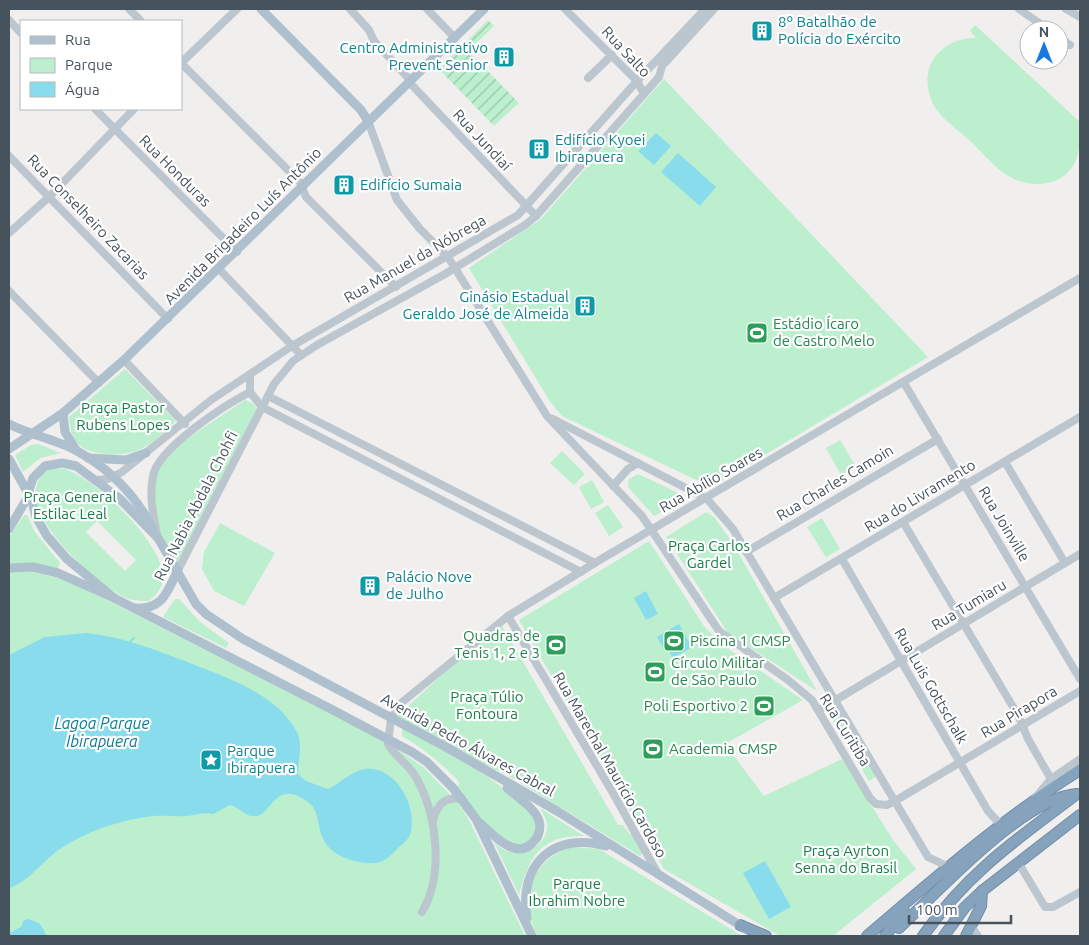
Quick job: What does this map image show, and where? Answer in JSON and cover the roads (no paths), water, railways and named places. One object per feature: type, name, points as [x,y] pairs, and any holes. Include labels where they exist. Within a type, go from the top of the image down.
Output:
[{"type":"highway","points":[[867,936],[1000,824],[1035,798],[1080,770]]},
{"type":"highway","points":[[899,928],[992,841],[1044,804],[1060,796],[1079,793]]},
{"type":"highway","points":[[923,936],[947,904],[995,856],[1079,793]]},
{"type":"highway","points":[[944,936],[964,907],[982,890],[1080,815]]},
{"type":"highway","points":[[966,936],[981,906],[982,890]]},
{"type":"highway","points":[[885,936],[908,907],[912,897]]},
{"type":"highway","points":[[740,925],[766,936]]},
{"type":"main road","points":[[261,9],[361,110],[368,122]]},
{"type":"main road","name":"Avenida Brigadeiro Luís Antônio","points":[[9,449],[63,412],[124,360],[484,9]]},
{"type":"main road","points":[[63,412],[66,432],[76,450]]},
{"type":"main road","points":[[9,424],[31,435],[76,450],[113,476],[134,498],[178,570]]},
{"type":"main road","points":[[88,458],[126,460],[146,453]]},
{"type":"main road","points":[[9,459],[29,495],[36,517],[47,536],[67,559],[114,598]]},
{"type":"main road","points":[[9,529],[29,495],[33,478],[39,470],[52,464],[62,463],[76,466],[96,480],[119,498],[158,538]]},
{"type":"main road","points":[[9,568],[32,567],[58,573],[114,598],[387,738],[427,762],[462,799],[476,819],[531,933]]},
{"type":"main road","name":"Rua Nabia Abdala Chohfi","points":[[132,608],[148,608],[159,602],[178,570]]},
{"type":"main road","name":"Avenida Pedro Álvares Cabral","points":[[178,570],[189,592],[206,614],[243,640],[446,747],[557,812],[756,936]]},
{"type":"main road","points":[[476,819],[497,838],[515,849],[529,846],[536,840],[540,825],[535,814],[493,776]]},
{"type":"main road","points":[[531,933],[525,909],[526,886],[535,866],[543,856],[562,845],[574,843],[597,844],[616,849]]},
{"type":"street","points":[[128,9],[140,20]]},
{"type":"street","points":[[182,62],[237,9]]},
{"type":"street","name":"Rua Jundiaí","points":[[350,9],[369,30],[374,41],[410,82],[536,216]]},
{"type":"street","points":[[427,9],[455,38]]},
{"type":"street","name":"Rua Salto","points":[[565,9],[637,81],[644,94]]},
{"type":"street","name":"Rua Manuel da Nóbrega","points":[[96,480],[113,476],[146,453],[183,422],[292,346],[396,288],[518,216],[637,81],[702,12],[714,9]]},
{"type":"street","points":[[1019,9],[1035,20]]},
{"type":"street","points":[[1066,9],[1080,16]]},
{"type":"street","name":"Rua Manuel da Nóbrega","points":[[268,396],[283,371],[301,355],[455,268],[519,229],[536,216],[659,76],[662,66],[702,12]]},
{"type":"street","points":[[9,20],[20,32]]},
{"type":"street","points":[[588,78],[612,55]]},
{"type":"street","points":[[182,64],[294,176],[306,197],[396,288]]},
{"type":"street","name":"Rua Honduras","points":[[96,110],[236,252]]},
{"type":"street","points":[[9,233],[49,197],[133,110]]},
{"type":"street","name":"Rua Curitiba","points":[[368,122],[397,200],[420,229],[448,257],[547,416],[614,486],[652,530],[719,631],[788,680],[812,700],[873,802],[887,805],[895,801]]},
{"type":"street","name":"Rua Conselheiro Zacarias","points":[[9,156],[168,319]]},
{"type":"street","points":[[219,269],[301,355]]},
{"type":"street","name":"Rua Abílio Soares","points":[[390,718],[401,703],[508,616],[1080,278]]},
{"type":"street","points":[[9,291],[99,383]]},
{"type":"street","points":[[328,325],[333,336]]},
{"type":"street","points":[[124,360],[191,432]]},
{"type":"street","points":[[250,374],[250,392],[262,407],[581,572]]},
{"type":"street","name":"Rua Joinville","points":[[904,383],[1080,679]]},
{"type":"street","points":[[158,538],[151,501],[153,475],[157,464],[167,452],[191,432],[250,392]]},
{"type":"street","points":[[268,396],[595,563]]},
{"type":"street","name":"Rua Nabia Abdala Chohfi","points":[[178,570],[268,396]]},
{"type":"street","points":[[547,416],[707,499]]},
{"type":"street","name":"Rua do Livramento","points":[[774,598],[1080,418]]},
{"type":"street","name":"Rua Charles Camoin","points":[[746,552],[938,438]]},
{"type":"street","points":[[1005,462],[1065,563]]},
{"type":"street","points":[[614,486],[622,476],[638,463]]},
{"type":"street","points":[[425,492],[433,480]]},
{"type":"street","name":"Rua Curitiba","points":[[707,499],[734,530],[928,856],[948,866]]},
{"type":"street","points":[[903,522],[1051,779]]},
{"type":"street","name":"Rua Tumiaru","points":[[819,710],[1080,554]]},
{"type":"street","name":"Rua Luis Gottschalk","points":[[842,559],[990,815],[1000,824]]},
{"type":"street","name":"Rua Marechal Maurício Cardoso","points":[[508,616],[613,793],[658,875]]},
{"type":"street","name":"Rua Pirapora","points":[[895,801],[1080,691]]},
{"type":"street","points":[[390,718],[387,738],[389,746],[409,766],[417,778],[433,826]]},
{"type":"street","points":[[1035,798],[1051,779],[1080,759]]},
{"type":"street","points":[[422,912],[428,903],[435,874],[433,826],[435,814],[442,801],[454,798],[462,799]]},
{"type":"street","points":[[1018,862],[1045,907],[1053,907],[1080,892]]},
{"type":"street","points":[[971,926],[978,936]]},
{"type":"water","points":[[656,133],[671,146],[654,165],[638,151]]},
{"type":"water","points":[[678,153],[716,187],[700,206],[661,172]]},
{"type":"water","points":[[646,591],[658,614],[646,620],[634,598]]},
{"type":"water","name":"Piscina 1 CMSP","points":[[679,624],[692,647],[673,658],[666,646],[663,647],[657,637]]},
{"type":"water","name":"Lagoa Parque Ibirapuera","points":[[87,633],[126,641],[165,653],[235,681],[264,697],[288,718],[297,732],[300,747],[298,774],[306,781],[328,789],[360,770],[376,770],[386,774],[395,781],[408,801],[412,824],[409,837],[383,861],[368,863],[348,859],[329,848],[325,842],[312,805],[297,796],[289,794],[282,795],[276,799],[262,814],[257,816],[250,816],[230,805],[213,814],[153,816],[128,820],[104,827],[60,849],[23,881],[9,888],[9,655],[45,637]]},
{"type":"water","points":[[765,861],[791,907],[769,919],[743,873]]},
{"type":"water","points":[[29,919],[40,924],[47,936],[9,936],[9,933],[21,927],[24,920]]},
{"type":"waterway","points":[[128,644],[134,638]]},
{"type":"place","name":"8º Batalhão de Polícia do Exército","points":[[762,31]]},
{"type":"place","name":"Centro Administrativo Prevent Senior","points":[[504,57]]},
{"type":"place","name":"Edifício Kyoei Ibirapuera","points":[[539,149]]},
{"type":"place","name":"Edifício Sumaia","points":[[344,185]]},
{"type":"place","name":"Ginásio Estadual Geraldo José de Almeida","points":[[585,306]]},
{"type":"place","name":"Estádio Ícaro de Castro Melo","points":[[757,333]]},
{"type":"place","name":"Palácio Nove de Julho","points":[[370,586]]},
{"type":"place","name":"Piscina 1 CMSP","points":[[674,641]]},
{"type":"place","name":"Quadras de Tenis 1, 2 e 3","points":[[556,645]]},
{"type":"place","name":"Círculo Militar de São Paulo","points":[[655,672]]},
{"type":"place","name":"Poli Esportivo 2","points":[[764,706]]},
{"type":"place","name":"Academia CMSP","points":[[653,749]]},
{"type":"place","name":"Parque Ibirapuera","points":[[211,760]]},
{"type":"park label","name":"Praça Pastor Rubens Lopes","points":[[123,416]]},
{"type":"park label","name":"Praça General Estilac Leal","points":[[70,506]]},
{"type":"park label","name":"Praça Carlos Gardel","points":[[709,554]]},
{"type":"park label","name":"Praça Túlio Fontoura","points":[[487,706]]},
{"type":"park label","name":"Praça Ayrton Senna do Brasil","points":[[846,860]]},
{"type":"park label","name":"Parque Ibrahim Nobre","points":[[577,892]]}]
